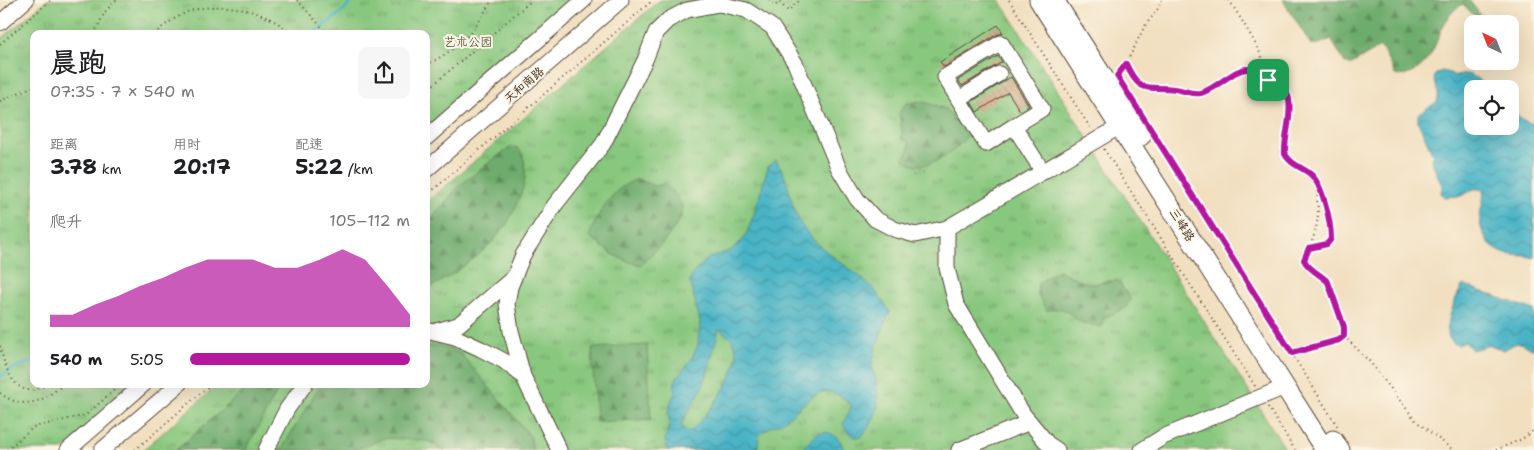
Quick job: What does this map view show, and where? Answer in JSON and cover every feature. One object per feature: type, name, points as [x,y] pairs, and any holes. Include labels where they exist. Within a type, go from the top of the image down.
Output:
[{"type":"main road","name":"三峰路","points":[[1038,0],[1125,124],[1333,446]]},
{"type":"main road","name":"三峰路","points":[[1054,0],[1125,124],[1285,387],[1333,446]]},
{"type":"street","points":[[0,10],[11,0]]},
{"type":"street","points":[[0,23],[26,0]]},
{"type":"street","name":"天和南路","points":[[430,135],[584,0]]},
{"type":"street","name":"天和南路","points":[[430,167],[621,0]]},
{"type":"street","points":[[560,450],[523,376],[511,331],[507,304],[510,287],[522,255],[554,206],[603,144],[645,60],[656,32],[668,20],[687,10],[719,4],[746,10],[772,27],[795,63],[839,169],[856,199],[875,219],[894,229],[915,235],[947,228],[1125,124]]},
{"type":"street","points":[[1001,43],[1042,109],[1014,126],[986,144],[945,78],[1001,43]]},
{"type":"street","points":[[958,99],[999,74]]},
{"type":"street","points":[[1014,126],[1043,172]]},
{"type":"street","points":[[947,228],[947,268],[956,304],[1030,422],[1048,444],[1056,450]]},
{"type":"street","points":[[430,331],[458,325],[514,278]]},
{"type":"street","points":[[430,331],[455,337],[504,361],[523,376]]},
{"type":"street","points":[[1142,450],[1163,437],[1285,387]]},
{"type":"street","points":[[68,450],[139,388]]},
{"type":"street","points":[[102,450],[174,388]]},
{"type":"street","points":[[266,450],[287,409],[302,388]]},
{"type":"street","points":[[959,450],[1030,422]]},
{"type":"path","points":[[0,44],[52,0]]},
{"type":"path","points":[[96,30],[105,12],[116,0]]},
{"type":"path","points":[[297,0],[325,30]]},
{"type":"path","points":[[430,64],[462,42],[472,31],[492,0]]},
{"type":"path","points":[[430,88],[532,0]]},
{"type":"path","points":[[430,193],[652,0]]},
{"type":"path","points":[[769,0],[775,6],[779,2],[788,11],[800,0]]},
{"type":"path","points":[[1009,0],[1262,396],[1294,450]]},
{"type":"path","points":[[1117,76],[1126,64],[1146,24],[1156,14],[1161,0]]},
{"type":"path","points":[[1229,0],[1244,22],[1266,65],[1269,74],[1268,80]]},
{"type":"path","points":[[159,30],[188,11],[212,6],[235,6],[251,9],[270,17],[287,30]]},
{"type":"path","points":[[1126,64],[1136,81],[1145,88],[1176,89],[1190,94],[1202,92],[1222,83],[1238,71],[1248,69],[1284,90],[1290,102],[1285,154],[1292,163],[1310,173],[1318,182],[1331,228],[1331,239],[1327,244],[1309,248]]},
{"type":"path","points":[[0,101],[30,88]]},
{"type":"path","points":[[1153,133],[1292,353],[1333,446]]},
{"type":"path","points":[[1318,182],[1316,190],[1318,216],[1315,236],[1304,260],[1307,266],[1324,277],[1328,282],[1344,327],[1344,336],[1370,362],[1416,420],[1452,450]]},
{"type":"path","points":[[1292,353],[1339,340],[1344,336]]},
{"type":"path","points":[[0,346],[9,376],[16,384],[28,391],[41,388]]},
{"type":"path","points":[[0,394],[17,403],[32,403],[45,398],[58,388]]},
{"type":"path","points":[[7,450],[34,427],[86,415],[116,388]]},
{"type":"path","points":[[135,450],[206,388]]},
{"type":"path","points":[[1496,450],[1522,439],[1534,430]]},
{"type":"green space","name":"艺术公园","points":[[47,0],[579,0],[430,130],[430,30],[30,30],[30,388],[134,388],[63,450],[0,450],[0,40]]},
{"type":"green space","points":[[660,0],[1000,0],[1286,450],[143,450],[214,388],[430,388],[430,200]]},
{"type":"green space","points":[[1283,0],[1469,0],[1480,15],[1473,15],[1463,4],[1457,8],[1447,19],[1432,52],[1425,62],[1411,73],[1401,76],[1395,75],[1380,47],[1350,65],[1345,63],[1331,39],[1311,45]]},
{"type":"green space","points":[[921,101],[946,109],[959,125],[969,133],[949,154],[939,160],[921,165],[912,164],[904,159],[909,149],[909,142],[901,139],[902,131],[899,113],[907,103]]},
{"type":"green space","points":[[516,147],[520,151],[524,158],[525,177],[519,199],[506,225],[478,255],[430,288],[430,219],[459,186],[508,149]]},
{"type":"green space","points":[[638,179],[654,186],[665,184],[677,197],[682,206],[682,213],[674,229],[640,265],[612,254],[589,236],[602,209],[614,194]]},
{"type":"green space","points":[[1058,270],[1081,281],[1094,284],[1118,281],[1131,300],[1124,309],[1103,318],[1102,327],[1081,322],[1062,309],[1047,311],[1037,294],[1038,283]]},
{"type":"green space","points":[[647,345],[651,419],[596,422],[592,348]]},
{"type":"green space","points":[[430,346],[439,346],[460,353],[531,437],[532,450],[439,450],[438,447],[427,441],[385,438],[363,447],[346,450],[281,450],[319,388],[430,388]]},
{"type":"green space","points":[[247,388],[279,388],[246,450],[176,450]]},
{"type":"water","points":[[1442,71],[1455,76],[1467,74],[1479,80],[1464,80],[1464,135],[1519,135],[1519,117],[1534,124],[1534,258],[1503,253],[1487,241],[1480,223],[1483,190],[1473,189],[1459,196],[1444,197],[1441,193],[1442,186],[1431,160],[1433,155],[1418,122],[1418,115],[1438,99],[1434,78],[1437,73]]},
{"type":"water","points":[[776,160],[781,167],[798,219],[809,235],[824,250],[869,285],[890,312],[872,363],[878,396],[877,411],[871,424],[861,437],[854,437],[846,430],[843,424],[852,406],[842,397],[824,392],[809,399],[783,421],[763,432],[759,436],[757,450],[667,450],[665,438],[670,426],[668,414],[675,393],[676,379],[691,360],[698,345],[700,322],[690,281],[693,273],[708,258],[732,250],[745,237],[768,167]],"holes":[[[719,329],[735,345],[737,355],[735,366],[723,391],[706,414],[691,431],[686,431],[681,424],[701,390],[707,375]]]},
{"type":"water","points":[[1463,285],[1534,310],[1534,349],[1519,343],[1504,350],[1490,345],[1472,350],[1465,342],[1458,345],[1452,342],[1448,336],[1448,323],[1455,301]]},
{"type":"water","points":[[827,432],[838,439],[842,444],[843,450],[801,450],[818,433]]},
{"type":"building","points":[[998,25],[1003,33],[996,35],[944,67],[940,62]]},
{"type":"building","points":[[998,56],[1002,62],[962,86],[958,80]]},
{"type":"building","points":[[1011,77],[1029,106],[1020,111],[1008,92],[977,112],[971,102]]},
{"type":"waterway","points":[[318,30],[341,13],[354,0]]},
{"type":"waterway","points":[[0,377],[17,366],[30,363]]},
{"type":"route","points":[[1126,64],[1131,75],[1145,88],[1176,89],[1190,94],[1202,92],[1222,83],[1238,71],[1248,69],[1268,80],[1284,90],[1290,102],[1285,154],[1292,163],[1310,173],[1318,182],[1331,228],[1331,239],[1327,244],[1309,248],[1304,260],[1307,266],[1324,277],[1328,282],[1344,327],[1344,336],[1339,340],[1292,353],[1117,76],[1126,64]]}]
